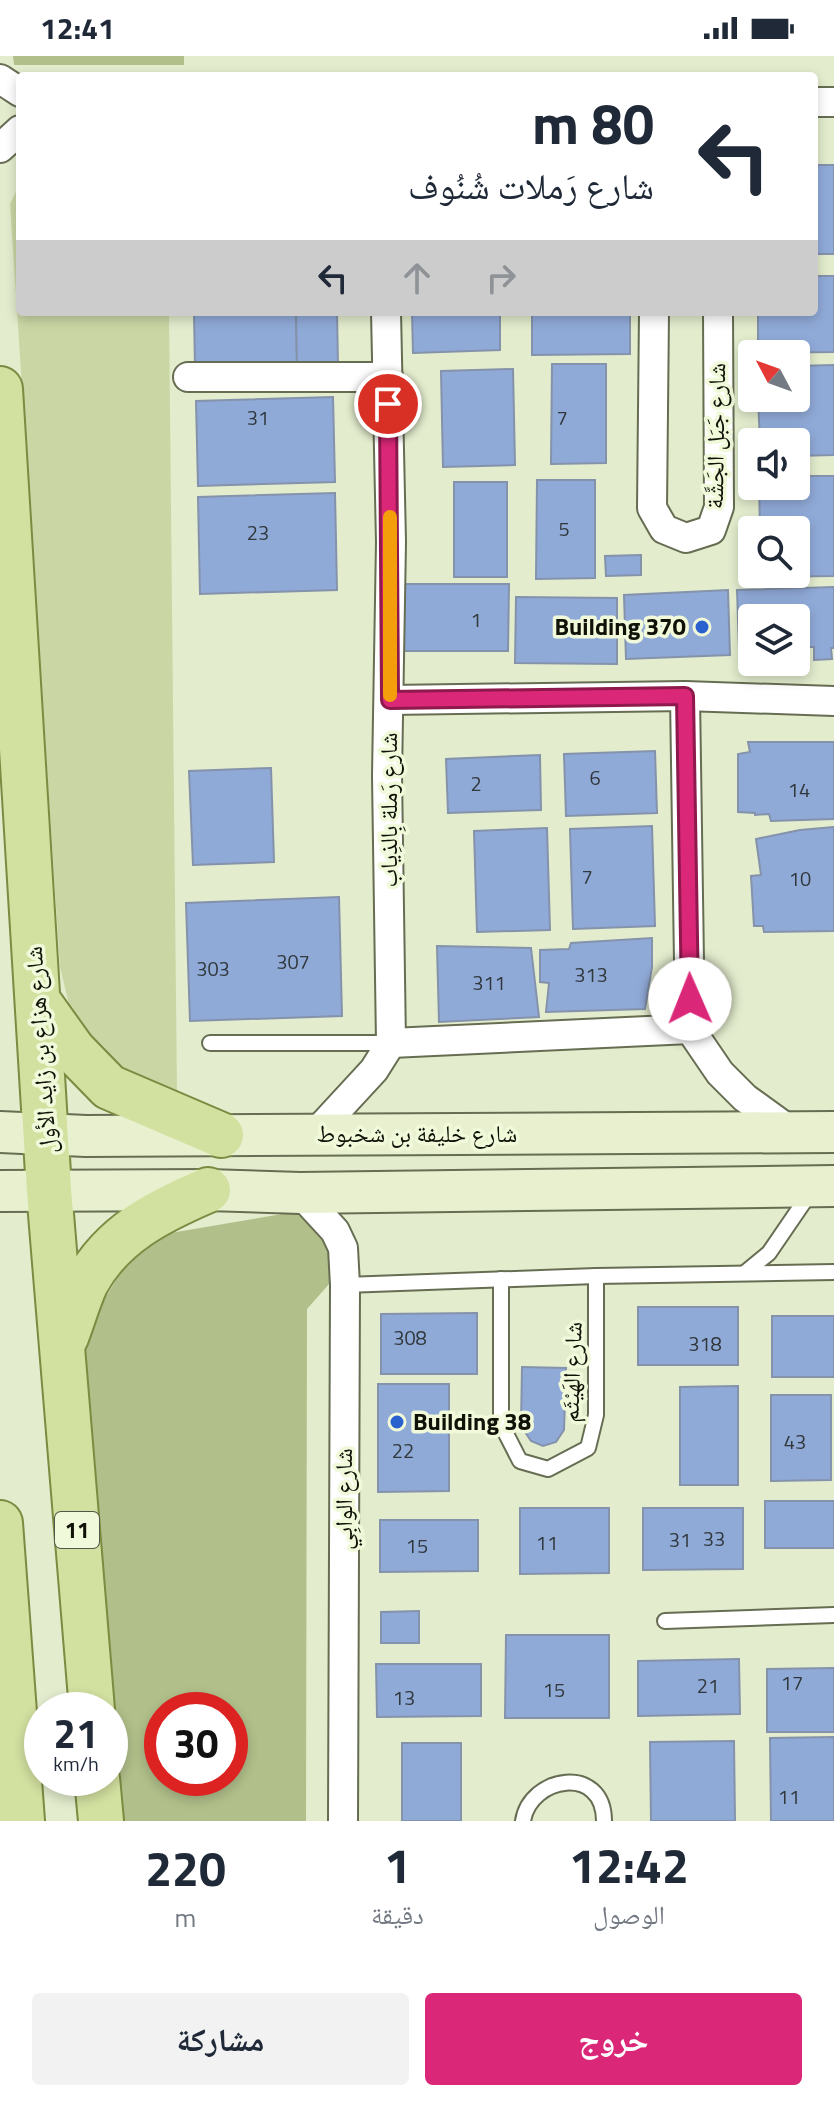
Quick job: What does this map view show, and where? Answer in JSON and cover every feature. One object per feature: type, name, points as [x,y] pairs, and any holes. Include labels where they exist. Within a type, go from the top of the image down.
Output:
[{"type":"main road","name":"شارع هزاع بن زايد الأول","points":[[0,389],[49,1190],[90,1692]]},
{"type":"main road","points":[[38,1001],[73,1050],[109,1087],[221,1135]]},
{"type":"main road","name":"شارع خليفة بن شخبوط","points":[[0,1132],[86,1136],[834,1132]]},
{"type":"main road","points":[[0,1191],[300,1193],[824,1186]]},
{"type":"main road","points":[[62,1350],[85,1286],[99,1263],[127,1234],[159,1211],[208,1190]]},
{"type":"main road","points":[[0,1523],[9,1778],[22,1821]]},
{"type":"main road","points":[[99,1796],[101,1821]]},
{"type":"street","points":[[0,148],[16,134]]},
{"type":"street","name":"شارع رَملة بِالذِياب","points":[[386,316],[391,1043]]},
{"type":"street","name":"شارع جَبَل الجَشَّة","points":[[654,316],[652,508],[664,529],[686,538],[711,530],[719,507],[718,316]]},
{"type":"street","points":[[188,377],[388,377]]},
{"type":"street","points":[[685,696],[690,1029],[728,1081],[745,1098],[792,1132]]},
{"type":"street","points":[[390,700],[685,696],[834,701]]},
{"type":"street","points":[[314,1135],[374,1070],[391,1043],[690,1029]]},
{"type":"street","name":"شارع الوابِي","points":[[300,1193],[335,1231],[343,1248],[343,1821]]},
{"type":"lane","points":[[210,1043],[391,1043]]},
{"type":"lane","points":[[745,1272],[769,1253],[824,1186]]},
{"type":"lane","points":[[345,1285],[834,1272]]},
{"type":"lane","name":"شارع الهَيْثَم","points":[[501,1279],[501,1424],[520,1461],[548,1469],[588,1448],[596,1415],[596,1276]]},
{"type":"lane","points":[[665,1621],[834,1615]]},
{"type":"lane","points":[[523,1821],[525,1809],[535,1794],[576,1782],[594,1789],[604,1805],[604,1821]]},
{"type":"green space","points":[[13,56],[184,56],[184,65],[14,65]]},
{"type":"green space","points":[[16,191],[16,296],[10,204]]},
{"type":"green space","points":[[17,316],[169,316],[177,1094],[133,1084],[91,1050],[71,1013],[60,967]]},
{"type":"green space","points":[[294,1212],[316,1227],[326,1240],[330,1283],[307,1309],[306,1821],[116,1821],[114,1796],[128,1796],[128,1692],[107,1692],[81,1339],[141,1238]]},
{"type":"building","points":[[818,165],[834,165],[834,254],[818,254]]},
{"type":"building","points":[[818,276],[834,276],[834,352],[810,352],[810,340],[758,340],[758,316],[818,316]]},
{"type":"building","points":[[194,316],[296,316],[297,367],[195,369]]},
{"type":"building","points":[[296,316],[337,316],[338,366],[297,367]]},
{"type":"building","points":[[412,316],[500,316],[500,350],[413,353]]},
{"type":"building","points":[[532,316],[630,316],[630,354],[532,355]]},
{"type":"building","points":[[552,364],[606,364],[606,463],[551,464]]},
{"type":"building","points":[[834,365],[834,455],[810,456],[810,428],[759,428],[759,412],[810,412],[810,366]]},
{"type":"building","points":[[513,369],[515,465],[443,467],[441,371]]},
{"type":"building","points":[[333,397],[335,482],[198,486],[196,401]]},
{"type":"building","points":[[810,476],[834,476],[834,576],[810,576],[810,516],[760,516],[759,500],[810,500]]},
{"type":"building","points":[[537,480],[595,480],[595,578],[536,579]]},
{"type":"building","points":[[454,482],[507,482],[507,577],[454,577]]},
{"type":"building","points":[[335,493],[337,590],[200,594],[198,497]]},
{"type":"building","points":[[641,555],[641,575],[606,576],[605,556]]},
{"type":"building","points":[[403,584],[509,584],[508,651],[403,651]]},
{"type":"building","points":[[834,587],[832,659],[814,660],[814,647],[810,647],[810,604],[738,604],[738,620],[737,590]]},
{"type":"building","points":[[728,590],[730,655],[626,659],[624,595]]},
{"type":"building","points":[[516,597],[617,598],[617,664],[515,663]]},
{"type":"building","points":[[748,742],[834,742],[834,819],[771,821],[769,814],[738,812],[738,754],[750,752]]},
{"type":"building","points":[[655,751],[657,813],[566,816],[564,754]]},
{"type":"building","points":[[540,755],[541,810],[448,813],[446,759]]},
{"type":"building","points":[[271,768],[274,862],[193,865],[189,771]]},
{"type":"building","points":[[652,826],[655,926],[573,929],[570,829]]},
{"type":"building","points":[[834,827],[834,931],[764,932],[763,926],[754,926],[751,876],[761,875],[756,839]]},
{"type":"building","points":[[547,828],[550,930],[477,932],[474,831]]},
{"type":"building","points":[[339,897],[342,1016],[190,1021],[186,903]]},
{"type":"building","points":[[652,938],[652,967],[645,1009],[546,1012],[549,983],[540,982],[540,950],[569,949],[571,943]]},
{"type":"building","points":[[437,946],[531,948],[539,1017],[439,1022]]},
{"type":"building","points":[[638,1307],[738,1307],[738,1365],[638,1365]]},
{"type":"building","points":[[477,1313],[477,1374],[381,1374],[381,1314]]},
{"type":"building","points":[[772,1316],[834,1316],[834,1377],[772,1377]]},
{"type":"building","points":[[522,1367],[566,1368],[564,1430],[556,1442],[543,1446],[531,1441],[521,1426]]},
{"type":"building","points":[[378,1384],[449,1384],[449,1491],[378,1492]]},
{"type":"building","points":[[738,1386],[738,1485],[680,1485],[680,1387]]},
{"type":"building","points":[[771,1395],[831,1395],[831,1480],[771,1481]]},
{"type":"building","points":[[765,1501],[834,1501],[834,1548],[765,1548]]},
{"type":"building","points":[[520,1508],[609,1508],[609,1573],[520,1574]]},
{"type":"building","points":[[643,1508],[743,1508],[743,1569],[643,1570]]},
{"type":"building","points":[[380,1520],[478,1520],[478,1571],[380,1572]]},
{"type":"building","points":[[419,1611],[419,1643],[381,1643],[381,1612]]},
{"type":"building","points":[[506,1635],[609,1635],[609,1718],[505,1718]]},
{"type":"building","points":[[739,1659],[740,1714],[638,1716],[638,1661]]},
{"type":"building","points":[[376,1664],[481,1664],[481,1716],[377,1717]]},
{"type":"building","points":[[834,1668],[834,1732],[767,1732],[767,1669]]},
{"type":"building","points":[[834,1737],[834,1821],[771,1821],[770,1738]]},
{"type":"building","points":[[734,1741],[735,1821],[651,1821],[650,1742]]},
{"type":"building","points":[[402,1743],[461,1743],[461,1821],[402,1821]]},
{"type":"slow traffic","points":[[390,517],[390,695]]},
{"type":"place","name":"Building 370","points":[[702,627]]},
{"type":"place","name":"Building 38","points":[[397,1422]]},
{"type":"route","points":[[388,404],[390,700],[685,696],[690,999]]}]
